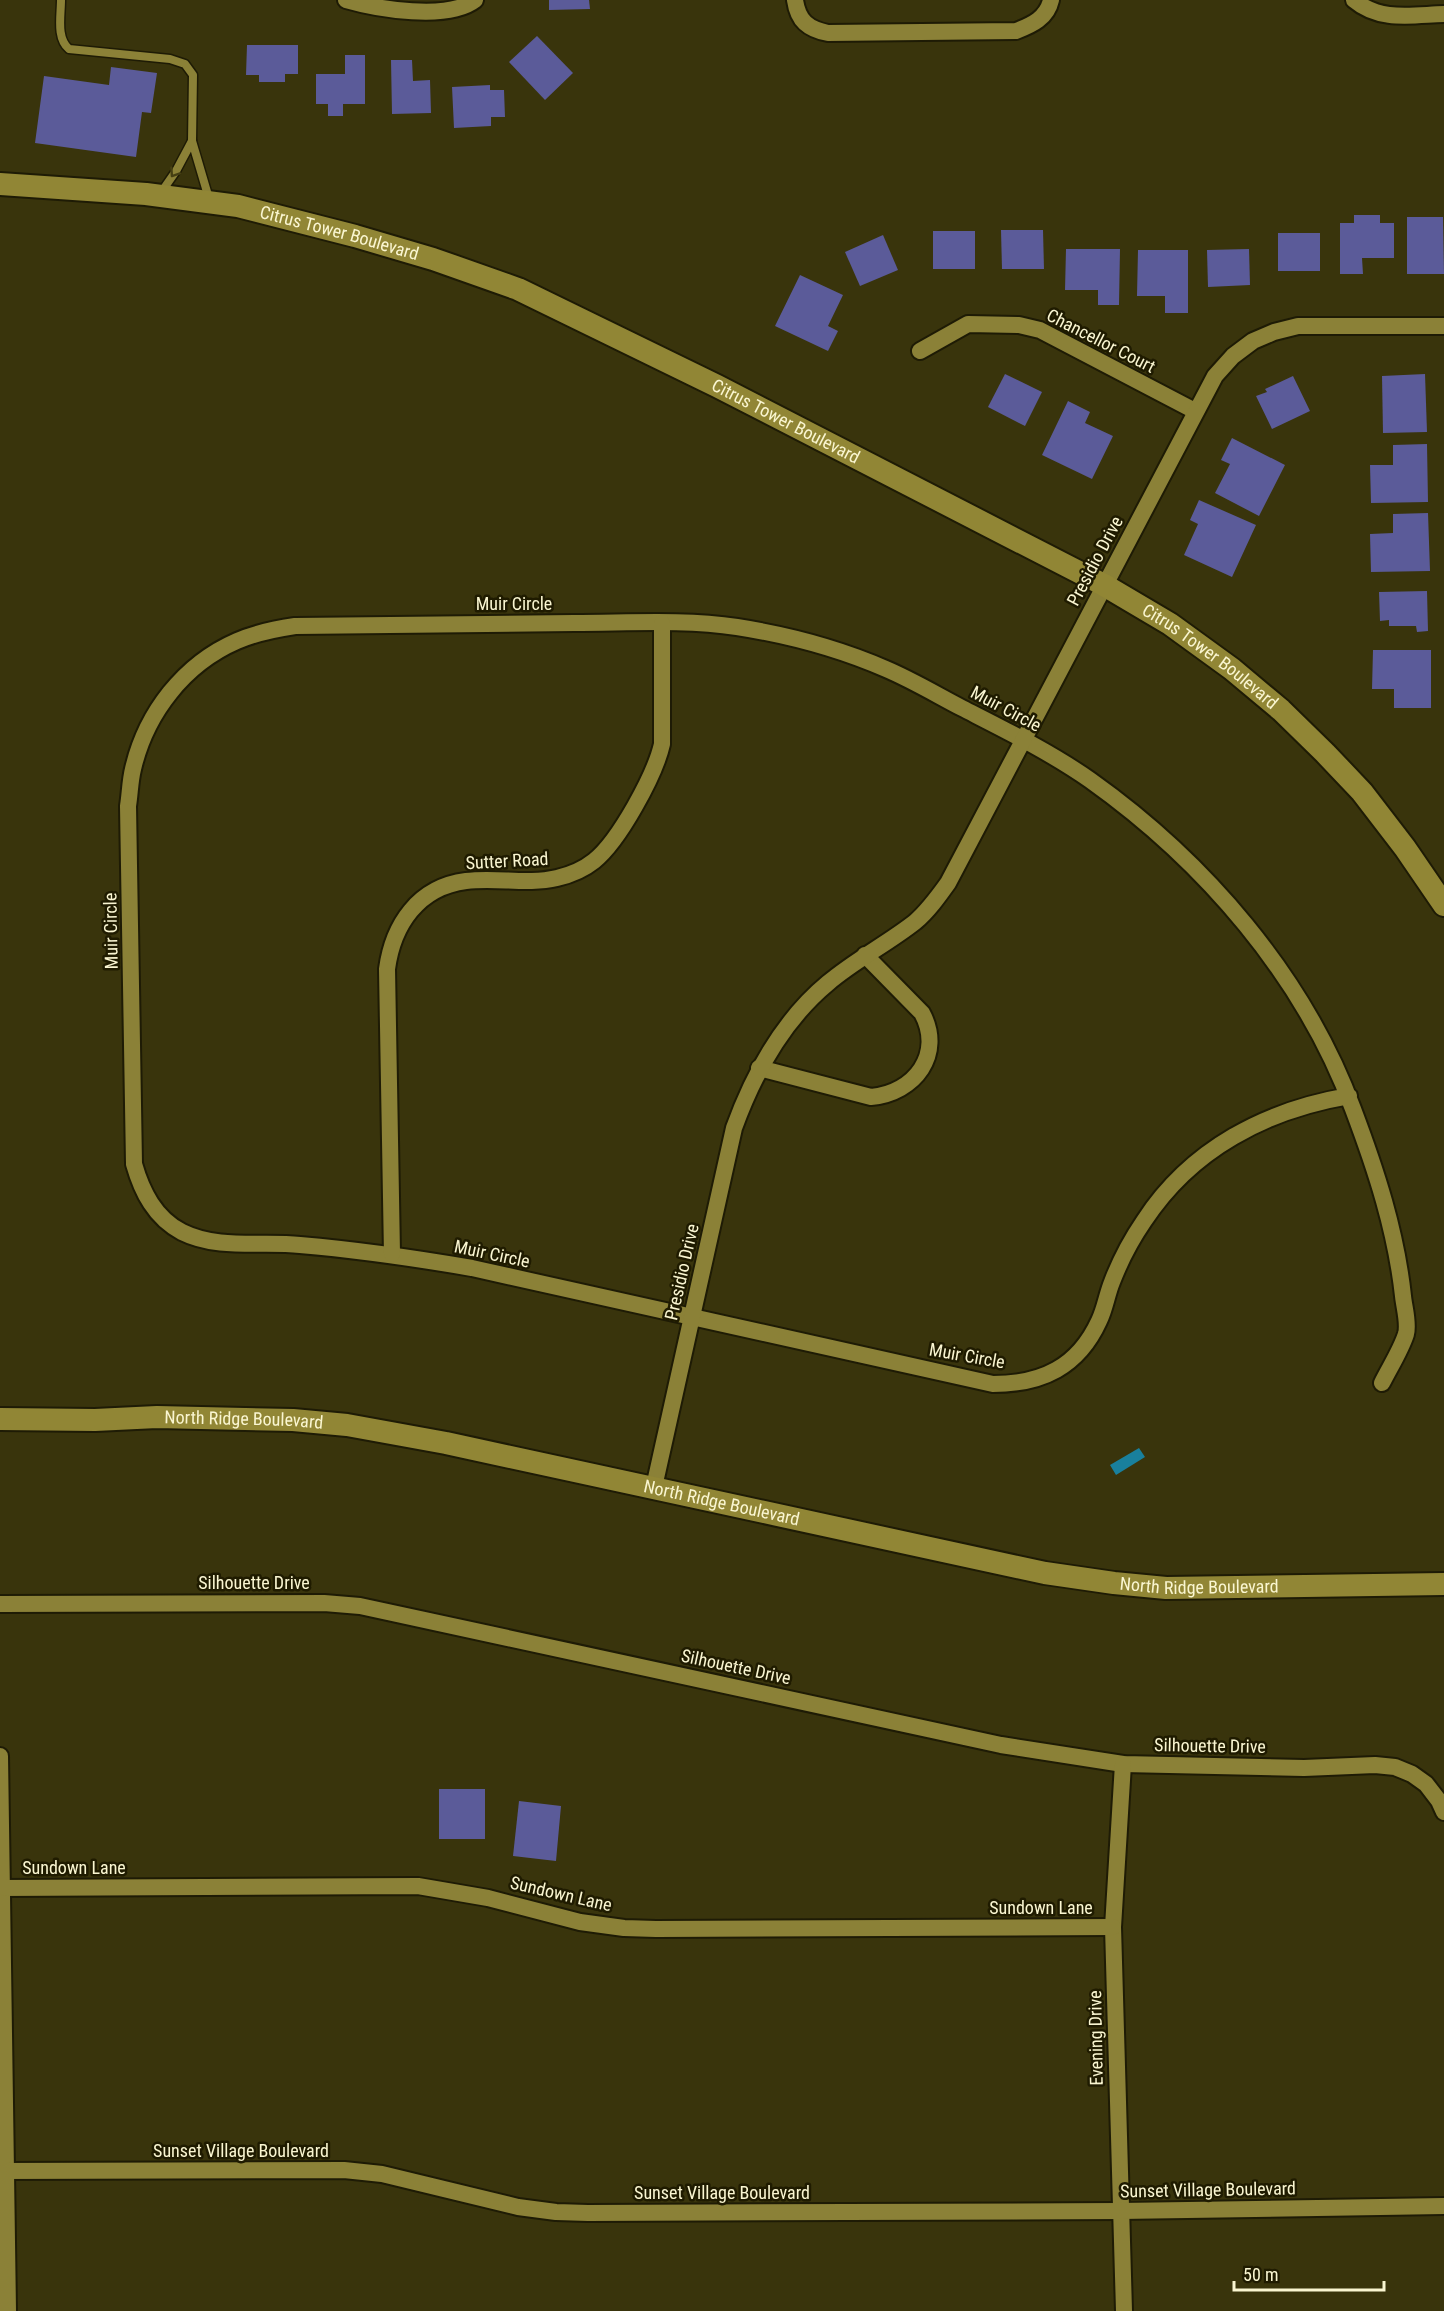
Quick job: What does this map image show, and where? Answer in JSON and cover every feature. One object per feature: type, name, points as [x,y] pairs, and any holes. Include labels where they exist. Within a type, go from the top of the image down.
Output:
[{"type":"main road","name":"Citrus Tower Boulevard","points":[[0,184],[158,195],[238,206],[355,236],[433,259],[518,289],[717,386],[1104,585],[1170,624],[1232,669],[1281,710],[1362,792],[1444,904]]},
{"type":"main road","name":"North Ridge Boulevard","points":[[0,1419],[95,1420],[157,1417],[303,1421],[347,1425],[446,1443],[654,1487],[1045,1573],[1114,1583],[1166,1588],[1444,1584]]},
{"type":"street","points":[[346,0],[390,10],[410,11],[454,9],[464,7],[475,0]]},
{"type":"street","points":[[795,0],[796,9],[807,27],[828,33],[1016,31],[1032,25],[1045,14],[1051,0]]},
{"type":"street","points":[[1354,0],[1365,9],[1381,15],[1444,14]]},
{"type":"street","name":"Chancellor Court","points":[[920,351],[968,324],[1019,325],[1040,330],[1195,411]]},
{"type":"street","name":"Presidio Drive","points":[[654,1487],[734,1128],[746,1094],[759,1068],[777,1038],[800,1010],[827,984],[915,921],[934,903],[948,883],[1215,376],[1233,356],[1253,341],[1274,332],[1298,326],[1444,326]]},
{"type":"street","name":"Muir Circle","points":[[1349,1096],[1319,1101],[1285,1111],[1248,1127],[1218,1145],[1191,1167],[1166,1192],[1144,1220],[1126,1250],[1090,1339],[1077,1355],[1060,1368],[1041,1378],[1017,1384],[993,1384],[472,1269],[392,1254],[297,1244],[223,1243],[202,1240],[182,1232],[165,1220],[151,1205],[140,1185],[134,1164],[128,806],[132,771],[140,743],[151,720],[166,696],[186,675],[218,651],[236,641],[263,631],[295,626],[662,623],[732,626],[785,635],[838,650],[889,670],[1023,740],[1087,778],[1129,809],[1178,851],[1223,898],[1263,948],[1293,991],[1325,1047],[1349,1096],[1375,1166],[1389,1216],[1401,1280],[1407,1331],[1382,1383]]},
{"type":"street","name":"Sutter Road","points":[[392,1254],[387,969],[390,948],[398,929],[409,912],[424,898],[444,887],[465,881],[556,878],[576,872],[594,861],[610,845],[650,780],[658,762],[662,744],[662,623]]},
{"type":"street","points":[[759,1068],[871,1097],[886,1095],[900,1089],[922,1068],[929,1054],[931,1038],[922,1013],[865,955]]},
{"type":"street","name":"Silhouette Drive","points":[[0,1604],[324,1603],[360,1606],[1000,1745],[1123,1764],[1395,1767],[1412,1774],[1426,1784],[1444,1812]]},
{"type":"street","points":[[0,1756],[3,2171],[8,2311]]},
{"type":"street","name":"Evening Drive","points":[[1123,1764],[1113,1927],[1124,2311]]},
{"type":"street","name":"Sundown Lane","points":[[1,1888],[418,1886],[488,1898],[580,1922],[624,1928],[1113,1927]]},
{"type":"street","name":"Sunset Village Boulevard","points":[[3,2171],[344,2170],[382,2174],[518,2207],[588,2213],[1120,2211],[1444,2206]]},
{"type":"lane","points":[[61,0],[61,31],[65,46],[69,49],[170,59],[185,64],[193,75],[192,141],[210,202]]},
{"type":"lane","points":[[158,195],[176,171],[192,141]]},
{"type":"water","points":[[1139,1448],[1145,1457],[1116,1475],[1110,1465]]},
{"type":"building","points":[[549,0],[589,0],[590,9],[549,10]]},
{"type":"building","points":[[537,36],[573,73],[545,100],[509,62]]},
{"type":"building","points":[[247,45],[298,45],[298,74],[285,74],[285,82],[259,82],[259,75],[246,75]]},
{"type":"building","points":[[345,55],[365,55],[365,104],[343,104],[343,116],[328,116],[328,104],[316,104],[316,74],[345,74]]},
{"type":"building","points":[[391,60],[412,60],[413,81],[430,80],[431,113],[392,114]]},
{"type":"building","points":[[111,67],[157,73],[151,113],[142,112],[136,157],[35,143],[44,76],[109,85]]},
{"type":"building","points":[[490,85],[490,90],[504,90],[505,117],[491,117],[491,126],[454,128],[452,87]]},
{"type":"building","points":[[1354,215],[1380,215],[1380,223],[1394,223],[1394,258],[1362,258],[1363,274],[1340,274],[1340,223],[1354,223]]},
{"type":"building","points":[[1407,217],[1443,217],[1444,274],[1407,274]]},
{"type":"building","points":[[1001,230],[1043,230],[1044,269],[1002,269]]},
{"type":"building","points":[[933,231],[975,231],[975,269],[933,269]]},
{"type":"building","points":[[1278,233],[1320,233],[1320,271],[1278,271]]},
{"type":"building","points":[[883,235],[898,270],[860,286],[845,252]]},
{"type":"building","points":[[1066,249],[1120,249],[1119,305],[1098,305],[1098,290],[1065,290]]},
{"type":"building","points":[[1249,249],[1250,285],[1208,287],[1207,250]]},
{"type":"building","points":[[1138,250],[1188,250],[1188,313],[1165,313],[1165,296],[1137,296]]},
{"type":"building","points":[[800,275],[843,295],[828,326],[838,331],[828,351],[775,326]]},
{"type":"building","points":[[1005,374],[1042,392],[1025,426],[988,407]]},
{"type":"building","points":[[1425,374],[1427,432],[1383,433],[1382,376]]},
{"type":"building","points":[[1293,376],[1310,411],[1272,429],[1256,396],[1267,392],[1265,389]]},
{"type":"building","points":[[1068,401],[1090,412],[1085,423],[1113,436],[1092,479],[1042,455]]},
{"type":"building","points":[[1232,438],[1285,465],[1259,516],[1215,493],[1230,464],[1221,460]]},
{"type":"building","points":[[1427,444],[1428,502],[1371,503],[1370,465],[1393,465],[1393,445]]},
{"type":"building","points":[[1199,500],[1256,525],[1232,577],[1184,555],[1198,524],[1190,520]]},
{"type":"building","points":[[1428,513],[1430,571],[1371,572],[1370,534],[1393,533],[1393,514]]},
{"type":"building","points":[[1427,591],[1428,631],[1417,632],[1416,626],[1389,626],[1389,620],[1380,621],[1379,592]]},
{"type":"building","points":[[1373,650],[1431,650],[1431,708],[1394,708],[1394,689],[1372,689]]},
{"type":"building","points":[[439,1789],[485,1789],[485,1839],[439,1839]]},
{"type":"building","points":[[519,1801],[561,1806],[556,1861],[513,1856]]}]
